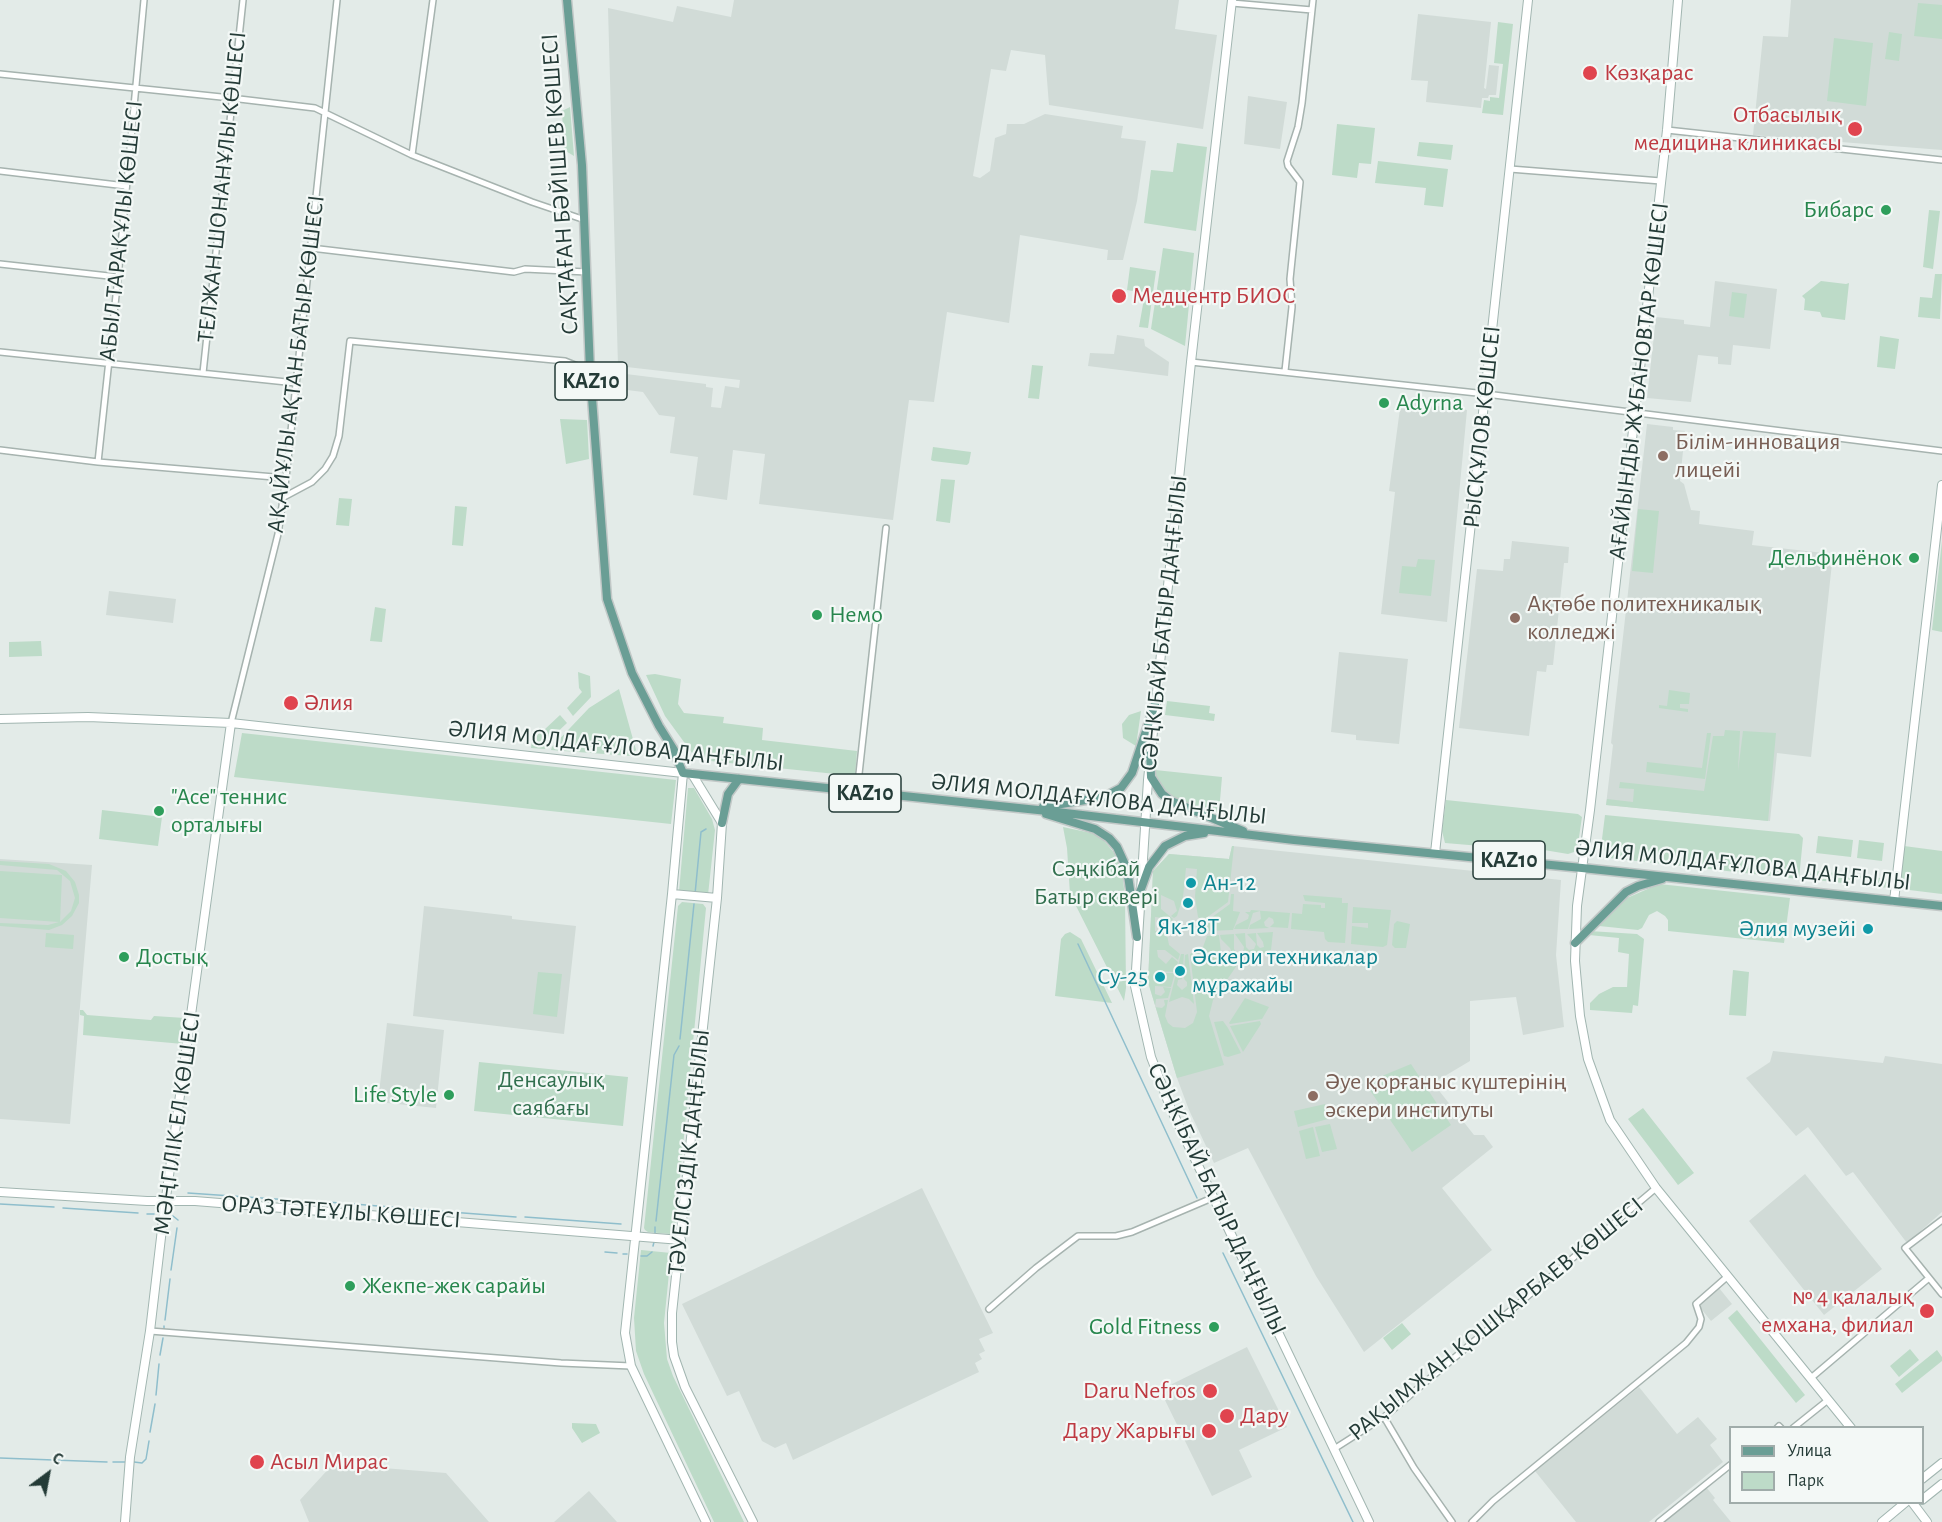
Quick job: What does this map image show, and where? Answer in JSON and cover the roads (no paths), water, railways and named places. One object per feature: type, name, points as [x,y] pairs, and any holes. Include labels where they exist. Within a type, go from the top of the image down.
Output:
[{"type":"main road","name":"САҚТАҒАН БӘЙІШЕВ КӨШЕСІ","points":[[567,0],[577,95],[585,220],[590,371],[607,598],[632,673],[687,774]]},
{"type":"main road","points":[[1028,809],[1088,801],[1104,797],[1121,788],[1132,773],[1156,701]]},
{"type":"main road","points":[[1150,755],[1151,777],[1162,794],[1171,801],[1254,836]]},
{"type":"main road","name":"ӘЛИЯ МОЛДАҒҰЛОВА ДАҢҒЫЛЫ","points":[[687,774],[1028,809],[1254,836],[1942,906]]},
{"type":"main road","points":[[722,824],[728,794],[740,779]]},
{"type":"main road","points":[[1028,809],[1095,829],[1109,838],[1116,847],[1126,869],[1137,937]]},
{"type":"main road","points":[[1140,892],[1149,867],[1165,846],[1185,836],[1235,833]]},
{"type":"main road","points":[[1575,943],[1626,892],[1666,878]]},
{"type":"street","name":"АБЫЛ ТАРАҚҰЛЫ КӨШЕСІ","points":[[98,462],[144,0]]},
{"type":"street","name":"ТЕЛЖАН ШОНАНҰЛЫ КӨШЕСІ","points":[[203,374],[243,0]]},
{"type":"street","name":"АҚАЙҰЛЫ АҚТАН БАТЫР КӨШЕСІ","points":[[231,723],[275,547],[286,477],[337,0]]},
{"type":"street","points":[[412,155],[433,0]]},
{"type":"street","points":[[1285,371],[1292,307],[1290,279],[1300,182],[1287,161],[1298,127],[1302,103],[1313,0]]},
{"type":"street","name":"РЫСҚҰЛОВ КӨШСЕІ","points":[[1435,853],[1528,0]]},
{"type":"street","name":"АҒАЙЫНДЫ ЖҰБАНОВТАР КӨШЕСІ","points":[[1678,0],[1667,130],[1577,906],[1575,943],[1580,1016],[1588,1059],[1610,1120],[1656,1188],[1849,1426]]},
{"type":"street","points":[[1232,2],[1312,10]]},
{"type":"street","name":"СӘҢКІБАЙ БАТЫР ДАҢҒЫЛЫ","points":[[1232,2],[1150,755],[1135,986],[1151,1057],[1171,1109],[1368,1522]]},
{"type":"street","points":[[0,74],[315,108],[412,155],[585,220]]},
{"type":"street","points":[[1667,130],[1942,160]]},
{"type":"street","points":[[1510,169],[1661,181]]},
{"type":"street","points":[[0,171],[126,186]]},
{"type":"street","points":[[311,248],[514,272],[525,269],[587,272]]},
{"type":"street","points":[[0,264],[118,277]]},
{"type":"street","points":[[282,498],[312,482],[325,469],[333,456],[339,436],[350,341],[565,360],[590,371]]},
{"type":"street","points":[[0,352],[296,383]]},
{"type":"street","points":[[1191,362],[1486,394],[1942,451]]},
{"type":"street","points":[[0,450],[98,462],[286,477]]},
{"type":"street","points":[[1894,901],[1942,484]]},
{"type":"street","points":[[857,792],[886,528]]},
{"type":"street","name":"ӘЛИЯ МОЛДАҒҰЛОВА ДАҢҒЫЛЫ","points":[[0,719],[88,717],[231,723],[687,774]]},
{"type":"street","name":"МӘҢГІЛІК ЕЛ КӨШЕСІ","points":[[125,1522],[130,1457],[150,1331],[231,723]]},
{"type":"street","points":[[687,774],[722,824]]},
{"type":"street","name":"ТӘУЕЛСІЗДІК ДАҢҒЫЛЫ","points":[[687,774],[625,1333],[631,1366],[706,1522]]},
{"type":"street","name":"ТӘУЕЛСІЗДІК ДАҢҒЫЛЫ","points":[[722,824],[717,898],[672,1313],[674,1356],[685,1387],[753,1522]]},
{"type":"street","points":[[672,894],[717,898]]},
{"type":"street","name":"РАҚЫМЖАН ҚОШҚАРБАЕВ КӨШЕСІ","points":[[1334,1449],[1384,1417],[1656,1188]]},
{"type":"street","name":"ОРАЗ ТӘТЕҰЛЫ КӨШЕСІ","points":[[0,1192],[166,1202],[195,1201],[681,1240]]},
{"type":"street","points":[[989,1309],[1036,1268],[1078,1236],[1116,1236],[1132,1232],[1212,1198]]},
{"type":"street","points":[[1942,1221],[1905,1248],[1942,1294]]},
{"type":"street","points":[[1472,1522],[1493,1501],[1686,1343],[1699,1327],[1701,1319],[1696,1304],[1728,1276]]},
{"type":"street","points":[[1810,1378],[1929,1278]]},
{"type":"street","points":[[150,1331],[631,1366]]},
{"type":"street","points":[[1796,1426],[1828,1400]]},
{"type":"street","points":[[1384,1417],[1414,1468],[1452,1522]]},
{"type":"street","points":[[1924,1478],[1942,1463]]},
{"type":"street","points":[[1659,1522],[1729,1467]]},
{"type":"street","points":[[1924,1498],[1942,1484]]},
{"type":"street","points":[[1882,1522],[1905,1504]]},
{"type":"street","points":[[1918,1504],[1927,1522]]},
{"type":"waterway","points":[[695,894],[701,832],[706,829]]},
{"type":"waterway","points":[[680,1039],[694,904]]},
{"type":"waterway","points":[[1078,944],[1197,1198]]},
{"type":"waterway","points":[[656,1221],[674,1055],[679,1046]]},
{"type":"waterway","points":[[188,1193],[305,1201]]},
{"type":"waterway","points":[[314,1201],[340,1203]]},
{"type":"waterway","points":[[0,1204],[54,1207]]},
{"type":"waterway","points":[[354,1204],[402,1208]]},
{"type":"waterway","points":[[63,1208],[138,1213]]},
{"type":"waterway","points":[[411,1209],[516,1217]]},
{"type":"waterway","points":[[147,1214],[154,1214]]},
{"type":"waterway","points":[[173,1216],[178,1220]]},
{"type":"waterway","points":[[525,1217],[621,1224]]},
{"type":"waterway","points":[[655,1227],[655,1233]]},
{"type":"waterway","points":[[171,1270],[177,1228]]},
{"type":"waterway","points":[[653,1246],[654,1242]]},
{"type":"waterway","points":[[605,1252],[617,1253]]},
{"type":"waterway","points":[[641,1256],[647,1256],[652,1252]]},
{"type":"waterway","points":[[1223,1253],[1353,1522]]},
{"type":"waterway","points":[[165,1320],[170,1279]]},
{"type":"waterway","points":[[160,1355],[163,1338]]},
{"type":"waterway","points":[[156,1395],[159,1364]]},
{"type":"waterway","points":[[150,1432],[155,1404]]},
{"type":"waterway","points":[[134,1462],[142,1463],[146,1459],[149,1441]]},
{"type":"waterway","points":[[0,1458],[107,1462]]},
{"type":"waterway","points":[[113,1462],[125,1462]]},
{"type":"place","name":"Көзқарас","points":[[1590,73]]},
{"type":"place","name":"Отбасылық медицина клиникасы","points":[[1855,129]]},
{"type":"place","name":"Бибарс","points":[[1886,210]]},
{"type":"place","name":"Медцентр БИОС","points":[[1119,296]]},
{"type":"place","name":"Adyrna","points":[[1384,403]]},
{"type":"place","name":"Білім-инновация лицейі","points":[[1663,456]]},
{"type":"place","name":"Дельфинёнок","points":[[1914,558]]},
{"type":"place","name":"Немо","points":[[817,615]]},
{"type":"place","name":"Ақтөбе политехникалық колледжі","points":[[1515,618]]},
{"type":"place","name":"Әлия","points":[[291,703]]},
{"type":"place","name":"\"Ace\" теннис орталығы","points":[[159,811]]},
{"type":"place","name":"Ан-12","points":[[1191,883]]},
{"type":"place","name":"Як-18Т","points":[[1188,903]]},
{"type":"place","name":"Әлия музейі","points":[[1868,929]]},
{"type":"place","name":"Достық","points":[[124,957]]},
{"type":"place","name":"Әскери техникалар мұражайы","points":[[1180,971]]},
{"type":"place","name":"Су-25","points":[[1160,977]]},
{"type":"place","name":"Life Style","points":[[449,1095]]},
{"type":"place","name":"Әуе қорғаныс күштерінің әскери институты","points":[[1313,1096]]},
{"type":"place","name":"Жекпе-жек сарайы","points":[[350,1286]]},
{"type":"place","name":"№ 4 қалалық емхана, филиал","points":[[1927,1311]]},
{"type":"place","name":"Gold Fitness","points":[[1214,1327]]},
{"type":"place","name":"Daru Nefros","points":[[1210,1391]]},
{"type":"place","name":"Дару","points":[[1227,1416]]},
{"type":"place","name":"Дару Жарығы","points":[[1209,1431]]},
{"type":"place","name":"Асыл Мирас","points":[[257,1462]]},
{"type":"park label","name":"Сәңкібай Батыр сквері","points":[[1096,883]]},
{"type":"park label","name":"Денсаулық саябағы","points":[[551,1094]]}]
